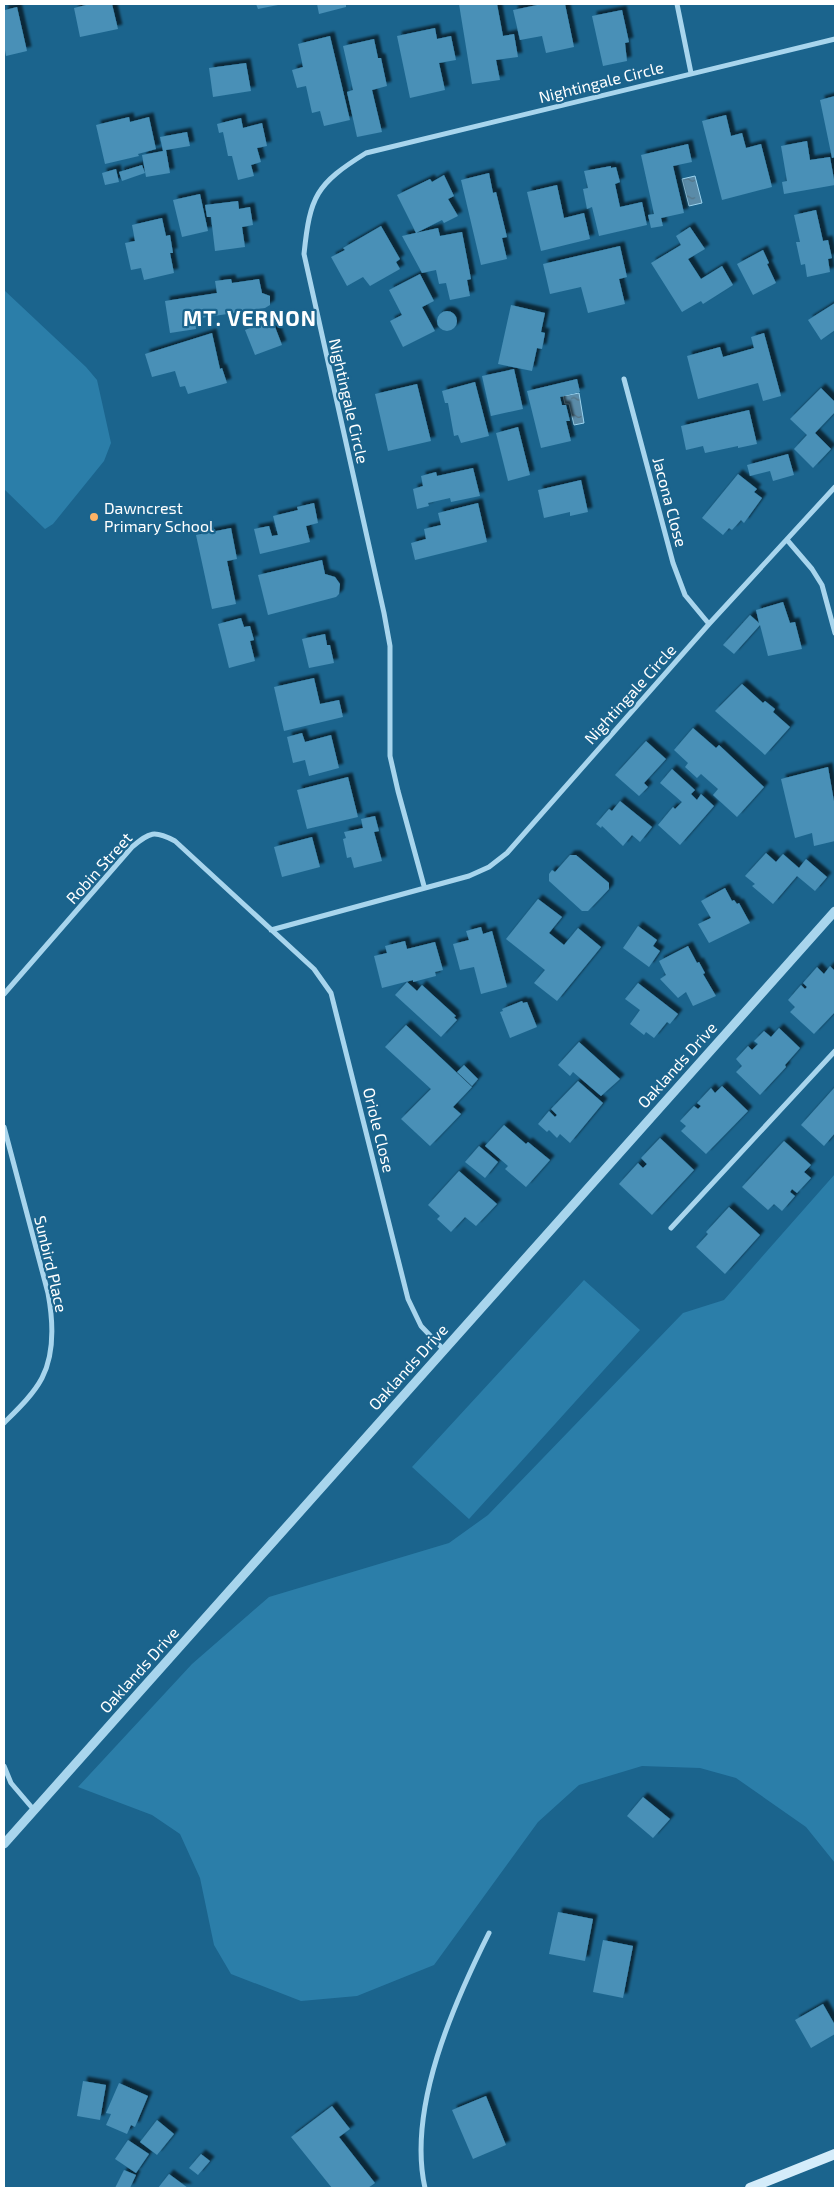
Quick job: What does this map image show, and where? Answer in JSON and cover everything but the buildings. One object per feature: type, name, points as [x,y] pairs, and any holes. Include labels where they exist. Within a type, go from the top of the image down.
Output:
[{"type":"main road","points":[[750,2188],[835,2154]]},
{"type":"street","points":[[677,4],[691,73]]},
{"type":"street","name":"Nightingale Circle","points":[[424,886],[390,756],[390,646],[362,510],[304,254],[308,220],[318,192],[337,171],[366,153],[835,39]]},
{"type":"street","name":"Jacona Close","points":[[624,379],[673,563],[685,595],[709,624]]},
{"type":"street","name":"Nightingale Circle","points":[[271,930],[424,886],[469,876],[488,867],[507,853],[709,624],[835,487]]},
{"type":"street","points":[[788,540],[812,569],[822,585],[835,632]]},
{"type":"street","name":"Robin Street","points":[[4,994],[132,847],[146,835],[160,833],[175,841],[271,930]]},
{"type":"street","name":"Oaklands Drive","points":[[4,1844],[835,911]]},
{"type":"street","name":"Oriole Close","points":[[271,930],[314,968],[331,993],[408,1299],[421,1326],[443,1349]]},
{"type":"street","points":[[671,1228],[835,1051]]},
{"type":"street","name":"Sunbird Place","points":[[4,1127],[48,1294],[52,1317],[50,1350],[42,1378],[4,1423]]},
{"type":"street","points":[[4,1766],[11,1783],[34,1810]]},
{"type":"street","points":[[425,2188],[421,2153],[426,2102],[447,2024],[489,1933]]},
{"type":"shaded area","points":[[4,290],[86,367],[97,380],[111,443],[104,461],[53,524],[45,529],[4,489]]},
{"type":"shaded area","points":[[835,1174],[835,1863],[806,1827],[736,1778],[700,1768],[642,1766],[579,1785],[538,1822],[434,1965],[357,1996],[301,2001],[231,1974],[214,1945],[200,1878],[180,1834],[152,1815],[78,1787],[192,1664],[269,1597],[449,1543],[488,1515],[683,1313],[724,1300]]},
{"type":"shaded area","points":[[584,1280],[640,1330],[469,1519],[412,1467]]},
{"type":"water","points":[[695,176],[702,203],[689,206],[682,179]]},
{"type":"water","points":[[579,393],[584,423],[574,425],[569,404],[565,404],[563,396]]},
{"type":"place","name":"Dawncrest Primary School","points":[[94,517]]},
{"type":"district","name":"MT. VERNON","points":[[250,319]]}]
